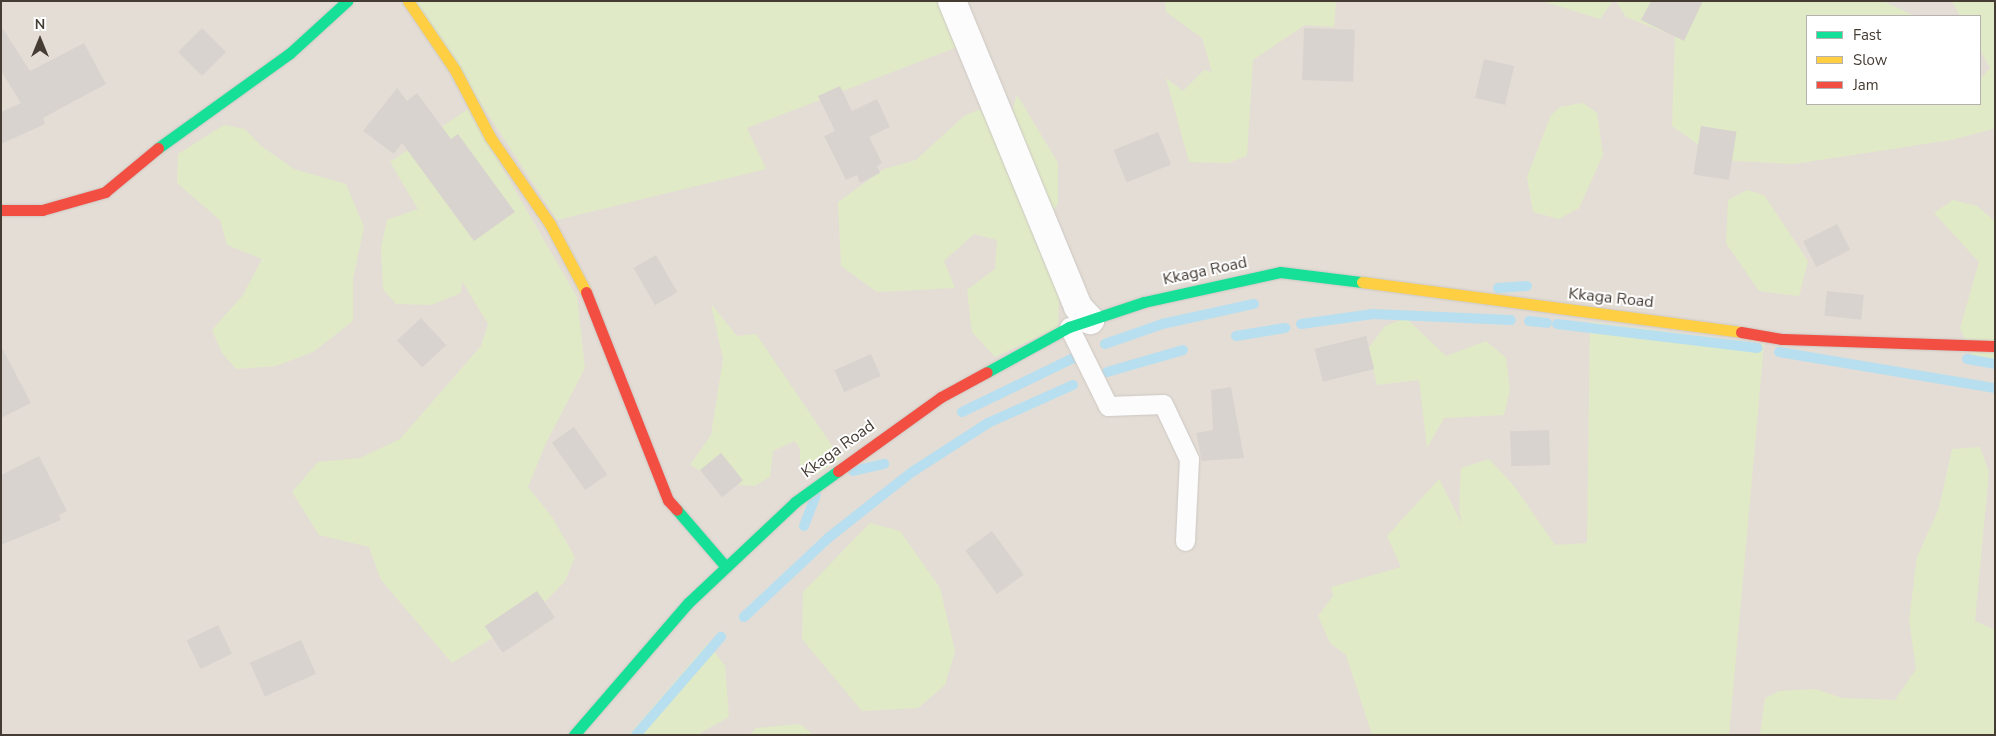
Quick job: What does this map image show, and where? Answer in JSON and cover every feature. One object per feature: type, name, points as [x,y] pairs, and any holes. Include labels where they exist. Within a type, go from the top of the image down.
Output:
[{"type":"street","points":[[1,210],[42,210],[105,192],[154,151],[289,54],[347,1]]},
{"type":"street","points":[[408,1],[455,70],[490,137],[550,224],[583,286],[668,500],[726,567]]},
{"type":"street","points":[[952,1],[1078,307],[1079,324]]},
{"type":"street","name":"Kkaga Road","points":[[574,735],[688,603],[726,567],[795,502],[912,415],[1079,324],[1182,292],[1280,272],[1696,324],[1782,339],[1995,346]]},
{"type":"lane","points":[[1079,324],[1108,406],[1163,404],[1189,459],[1185,541]]},
{"type":"shaded area","points":[[1,1],[1995,1],[1995,735],[1,735]]},
{"type":"green space","points":[[414,1],[958,1],[960,46],[747,128],[766,169],[557,220]]},
{"type":"green space","points":[[1165,1],[1336,1],[1334,27],[1305,25],[1253,60],[1247,156],[1228,163],[1189,162],[1166,78],[1183,91],[1204,70],[1212,72],[1202,38],[1166,12]]},
{"type":"green space","points":[[1542,1],[1613,1],[1600,19]]},
{"type":"green space","points":[[1616,1],[1883,1],[1913,15],[1806,15],[1806,105],[1981,105],[1981,78],[1990,68],[1981,52],[1981,15],[1959,15],[1952,1],[1995,1],[1995,124],[1993,129],[1951,140],[1794,164],[1720,160],[1672,126],[1675,36],[1626,17]]},
{"type":"green space","points":[[1017,95],[1058,163],[1058,203],[1037,238],[1059,296],[1058,327],[995,357],[972,332],[967,290],[995,269],[997,240],[974,234],[944,261],[955,288],[877,292],[841,266],[838,202],[884,169],[916,160],[964,116],[978,110],[1009,122]]},
{"type":"green space","points":[[1583,103],[1597,113],[1603,155],[1579,208],[1559,219],[1533,212],[1527,177],[1551,115],[1560,107]]},
{"type":"green space","points":[[468,109],[577,297],[585,368],[546,443],[528,487],[552,517],[575,557],[565,581],[535,612],[452,663],[381,580],[369,547],[319,535],[292,492],[318,462],[360,458],[400,439],[481,346],[488,324],[462,281],[461,293],[431,305],[396,304],[383,289],[381,248],[387,220],[418,209],[390,162]]},
{"type":"green space","points":[[224,125],[245,129],[261,146],[294,169],[346,184],[364,227],[353,279],[353,321],[313,352],[276,366],[236,369],[222,353],[212,330],[243,295],[262,259],[227,245],[220,220],[177,183],[178,154]]},
{"type":"green space","points":[[1747,190],[1764,195],[1808,261],[1799,296],[1759,291],[1726,243],[1728,200]]},
{"type":"green space","points":[[1953,200],[1977,206],[1995,221],[1995,359],[1972,356],[1960,328],[1979,262],[1934,213]]},
{"type":"green space","points":[[711,304],[737,336],[756,334],[841,459],[815,475],[800,472],[800,449],[795,441],[773,451],[770,477],[755,486],[726,484],[690,465],[711,435],[723,359]]},
{"type":"green space","points":[[1406,318],[1446,356],[1486,341],[1506,358],[1510,390],[1504,415],[1444,418],[1427,448],[1419,380],[1377,385],[1368,349],[1385,326]]},
{"type":"green space","points":[[1590,322],[1764,344],[1729,735],[1372,735],[1346,655],[1330,643],[1318,616],[1333,596],[1331,587],[1401,567],[1387,536],[1439,479],[1462,524],[1459,507],[1461,468],[1489,459],[1514,486],[1555,545],[1587,543]]},
{"type":"green space","points":[[1980,447],[1989,472],[1975,621],[1995,630],[1995,735],[1760,735],[1765,698],[1779,691],[1815,689],[1842,698],[1895,700],[1916,669],[1909,620],[1917,557],[1939,508],[1952,449]]},
{"type":"green space","points":[[870,523],[900,531],[940,588],[955,651],[945,685],[918,708],[862,711],[802,639],[803,592]]},
{"type":"green space","points":[[708,643],[725,666],[729,717],[697,735],[629,735]]},
{"type":"green space","points":[[800,724],[814,735],[750,735],[756,728]]},
{"type":"building","points":[[1651,1],[1703,1],[1684,41],[1641,20]]},
{"type":"building","points":[[1,26],[30,71],[84,43],[106,84],[43,118],[45,124],[1,144],[1,112],[21,103],[1,71]]},
{"type":"building","points":[[202,28],[226,52],[202,76],[178,52]]},
{"type":"building","points":[[1304,28],[1355,30],[1353,82],[1302,80]]},
{"type":"building","points":[[1484,59],[1514,66],[1505,105],[1475,98]]},
{"type":"building","points":[[840,86],[852,111],[877,99],[890,127],[869,137],[882,163],[877,166],[880,173],[860,183],[857,175],[846,180],[824,136],[835,131],[818,96]]},
{"type":"building","points":[[397,88],[407,101],[417,93],[451,139],[458,134],[515,212],[474,241],[402,143],[394,154],[363,131]]},
{"type":"building","points":[[1701,126],[1737,132],[1729,180],[1693,174]]},
{"type":"building","points":[[1158,132],[1171,164],[1127,182],[1113,150]]},
{"type":"building","points":[[1837,224],[1850,250],[1816,267],[1803,241]]},
{"type":"building","points":[[656,255],[678,292],[655,305],[633,268]]},
{"type":"building","points":[[1827,291],[1864,295],[1861,320],[1824,316]]},
{"type":"building","points":[[421,318],[446,345],[422,368],[397,341]]},
{"type":"building","points":[[1366,336],[1374,369],[1323,382],[1315,349]]},
{"type":"building","points":[[1,346],[31,403],[1,418]]},
{"type":"building","points":[[871,354],[881,376],[844,392],[834,370]]},
{"type":"building","points":[[1231,387],[1244,458],[1202,461],[1196,433],[1213,430],[1211,390]]},
{"type":"building","points":[[574,427],[607,475],[585,490],[552,442]]},
{"type":"building","points":[[1549,430],[1550,465],[1511,466],[1510,431]]},
{"type":"building","points":[[721,453],[743,480],[722,497],[700,470]]},
{"type":"building","points":[[39,456],[67,511],[59,515],[61,520],[1,545],[1,475]]},
{"type":"building","points":[[992,531],[1024,575],[997,594],[965,550]]},
{"type":"building","points":[[537,591],[555,618],[503,653],[485,626]]},
{"type":"building","points":[[218,625],[232,654],[201,669],[187,640]]},
{"type":"building","points":[[301,640],[316,674],[265,697],[250,663]]},
{"type":"waterway","points":[[1498,288],[1527,286]]},
{"type":"waterway","points":[[1105,344],[1162,324],[1254,304]]},
{"type":"waterway","points":[[1301,324],[1373,314],[1511,320]]},
{"type":"waterway","points":[[1529,321],[1547,323]]},
{"type":"waterway","points":[[1557,324],[1758,348]]},
{"type":"waterway","points":[[1236,336],[1285,328]]},
{"type":"waterway","points":[[1107,372],[1183,350]]},
{"type":"waterway","points":[[1779,352],[1995,388]]},
{"type":"waterway","points":[[962,412],[1078,356]]},
{"type":"waterway","points":[[1967,359],[1995,364]]},
{"type":"waterway","points":[[744,617],[828,538],[912,472],[988,423],[1073,385]]},
{"type":"waterway","points":[[853,471],[884,464]]},
{"type":"waterway","points":[[804,526],[816,495]]},
{"type":"waterway","points":[[636,735],[721,637]]},
{"type":"traffic: fast","points":[[158,148],[289,54],[347,1]]},
{"type":"traffic: fast","points":[[987,372],[1069,327],[1144,302],[1280,272],[1362,282]]},
{"type":"traffic: fast","points":[[574,735],[688,603],[795,502],[838,471]]},
{"type":"traffic: fast","points":[[677,510],[726,567]]},
{"type":"traffic: slow","points":[[408,1],[455,70],[490,137],[550,224],[586,292]]},
{"type":"traffic: slow","points":[[1362,282],[1741,332]]},
{"type":"traffic: jam","points":[[1,210],[42,210],[105,192],[158,148]]},
{"type":"traffic: jam","points":[[586,292],[668,500],[677,510]]},
{"type":"traffic: jam","points":[[1741,332],[1782,339],[1995,346]]},
{"type":"traffic: jam","points":[[838,471],[941,397],[987,372]]}]
